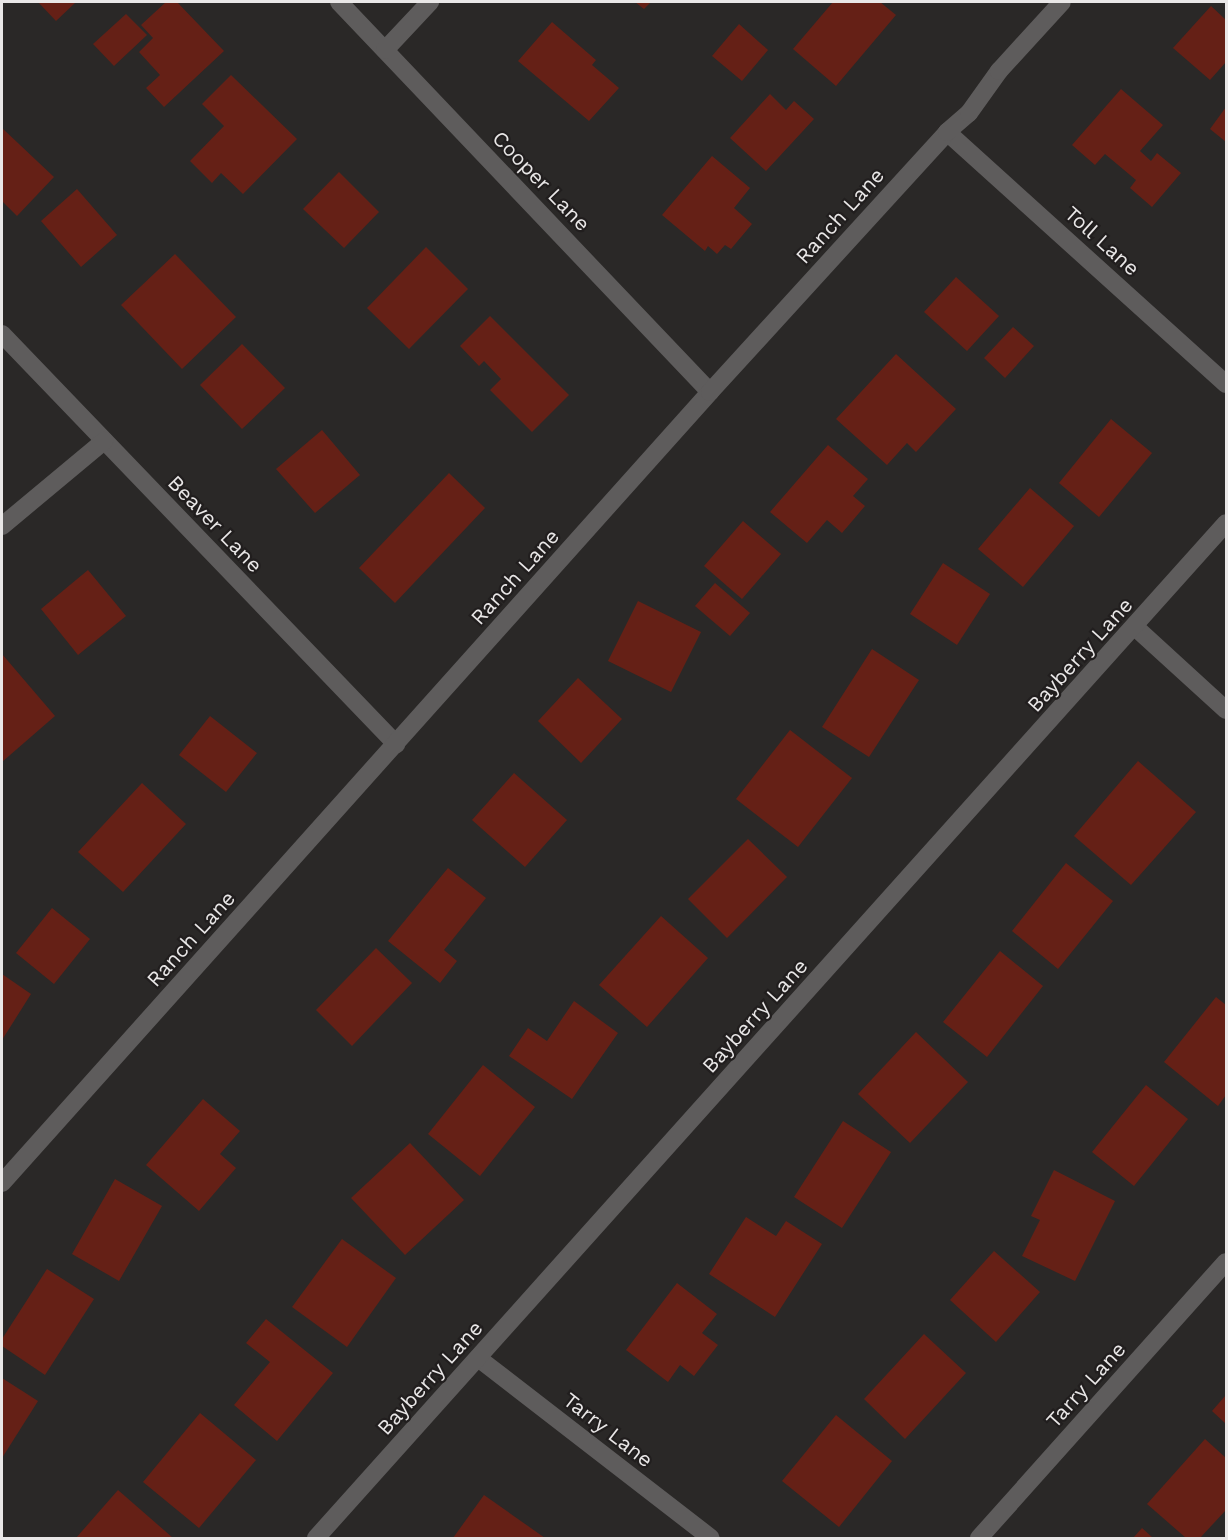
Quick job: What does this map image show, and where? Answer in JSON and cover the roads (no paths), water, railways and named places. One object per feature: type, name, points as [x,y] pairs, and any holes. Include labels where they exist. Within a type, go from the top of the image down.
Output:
[{"type":"street","name":"Cooper Lane","points":[[339,2],[711,392]]},
{"type":"street","points":[[386,50],[430,2]]},
{"type":"street","name":"Ranch Lane","points":[[2,1183],[711,392],[947,132],[969,113],[999,71],[1062,2]]},
{"type":"street","name":"Toll Lane","points":[[947,132],[1227,384]]},
{"type":"street","name":"Beaver Lane","points":[[2,334],[396,744]]},
{"type":"street","points":[[2,526],[104,441]]},
{"type":"street","name":"Bayberry Lane","points":[[316,1539],[1227,523]]},
{"type":"street","points":[[1135,627],[1227,710]]},
{"type":"street","name":"Tarry Lane","points":[[979,1539],[1227,1262]]},
{"type":"street","name":"Tarry Lane","points":[[478,1358],[711,1539]]}]
